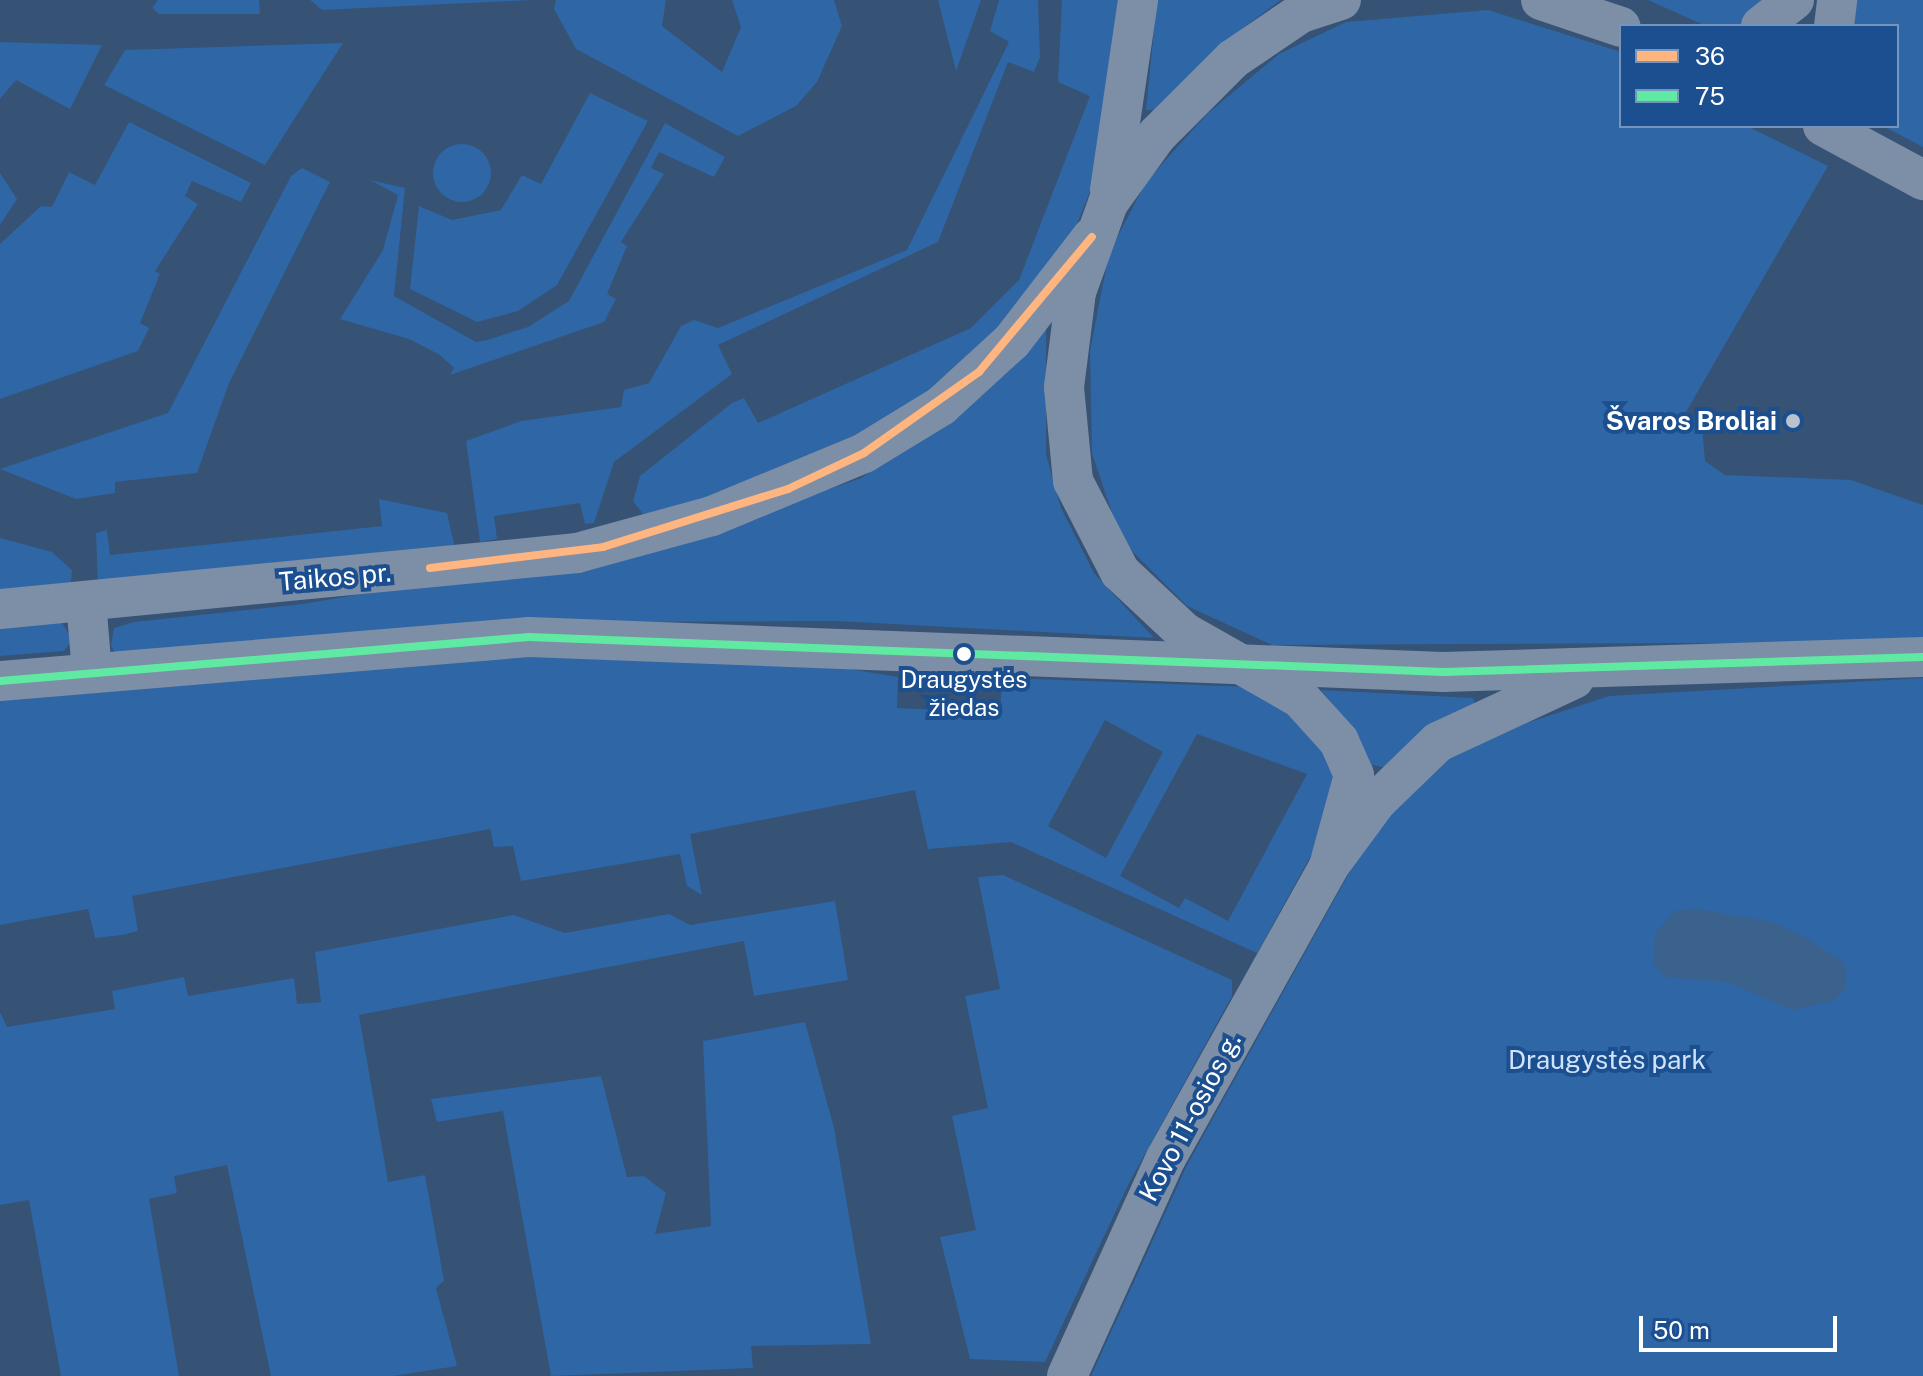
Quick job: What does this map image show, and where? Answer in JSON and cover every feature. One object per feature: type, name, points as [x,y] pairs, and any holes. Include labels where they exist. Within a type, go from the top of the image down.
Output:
[{"type":"main road","points":[[1138,0],[1100,220],[1064,387],[1073,481],[1120,572],[1184,632],[1245,664]]},
{"type":"main road","points":[[1100,220],[1157,135],[1233,59],[1301,13],[1341,0]]},
{"type":"main road","points":[[1541,0],[1596,15]]},
{"type":"main road","points":[[1834,24],[1837,0]]},
{"type":"main road","points":[[1827,128],[1910,173]]},
{"type":"main road","points":[[1861,128],[1910,173]]},
{"type":"main road","name":"Taikos pr.","points":[[0,609],[577,553],[788,489],[941,406],[1012,341],[1100,220]]},
{"type":"main road","points":[[86,601],[92,673]]},
{"type":"main road","points":[[0,681],[529,637],[1245,664],[1589,672],[1923,657]]},
{"type":"main road","name":"Kovo 11-osios g.","points":[[1245,664],[1316,711],[1347,756],[1351,799],[1329,866]]},
{"type":"main road","name":"Kovo 11-osios g.","points":[[1067,1376],[1166,1158],[1329,866],[1393,785],[1461,729],[1589,672]]},
{"type":"green space","points":[[158,0],[259,0],[260,14],[159,14],[152,8]]},
{"type":"green space","points":[[310,0],[532,0],[322,10]]},
{"type":"green space","points":[[556,0],[666,0],[662,26],[722,72],[741,27],[732,0],[834,0],[842,26],[817,82],[796,106],[738,136],[576,49],[554,9]]},
{"type":"green space","points":[[938,0],[981,0],[956,71]]},
{"type":"green space","points":[[999,0],[1038,0],[1040,57],[1034,72],[1008,62],[938,242],[718,345],[732,374],[614,462],[594,523],[585,524],[580,503],[494,516],[497,539],[480,542],[466,441],[521,421],[621,407],[624,390],[649,383],[681,326],[694,320],[718,328],[907,250],[1009,42],[990,31]]},
{"type":"green space","points":[[1062,0],[1122,0],[1093,184],[1074,231],[984,351],[896,418],[693,503],[643,514],[633,501],[640,476],[732,403],[744,398],[758,423],[971,328],[1019,280],[1090,96],[1058,82]]},
{"type":"green space","points":[[1157,0],[1281,0],[1228,39],[1156,110],[1146,110]]},
{"type":"green space","points":[[1648,0],[1779,0],[1746,24],[1702,24]]},
{"type":"green space","points":[[1852,0],[1923,0],[1923,147],[1887,128],[1899,128],[1899,24],[1850,24]]},
{"type":"green space","points":[[1488,10],[1619,51],[1619,128],[1751,128],[1828,166],[1686,412],[1702,424],[1705,461],[1725,475],[1851,480],[1923,505],[1923,642],[1272,645],[1187,606],[1121,540],[1092,453],[1090,351],[1109,253],[1146,182],[1207,114],[1279,54],[1346,22]]},
{"type":"green space","points":[[0,42],[102,45],[70,109],[16,80],[0,99]]},
{"type":"green space","points":[[343,43],[265,165],[104,85],[125,50]]},
{"type":"green space","points":[[590,93],[648,121],[557,285],[518,311],[477,322],[410,289],[419,206],[452,220],[501,210],[522,175],[541,184]]},
{"type":"green space","points":[[129,122],[251,183],[241,202],[192,181],[185,196],[198,204],[155,271],[160,274],[140,323],[149,328],[138,351],[0,399],[0,244],[41,206],[52,207],[69,172],[95,185]]},
{"type":"green space","points":[[665,123],[725,157],[714,177],[659,152],[651,168],[664,174],[621,242],[627,246],[607,294],[616,299],[604,322],[450,375],[454,368],[440,355],[409,339],[340,319],[383,250],[398,195],[370,180],[405,188],[394,296],[476,342],[528,327],[569,301]]},
{"type":"green space","points":[[462,144],[483,152],[491,173],[483,194],[462,202],[441,194],[433,173],[441,152]]},
{"type":"green space","points":[[302,168],[330,182],[229,383],[197,473],[115,482],[115,493],[76,499],[0,469],[168,413],[291,176]]},
{"type":"green space","points":[[0,173],[17,199],[0,225]]},
{"type":"green space","points":[[1046,329],[1046,455],[1061,508],[1094,573],[1154,638],[837,621],[636,622],[116,654],[111,646],[114,628],[134,622],[303,604],[690,538],[861,478],[967,408]]},
{"type":"green space","points":[[379,499],[447,513],[455,548],[98,586],[96,533],[107,530],[110,555],[382,526]]},
{"type":"green space","points":[[0,538],[52,552],[72,570],[71,584],[0,595]]},
{"type":"green space","points":[[60,619],[72,640],[64,651],[0,656],[0,625]]},
{"type":"green space","points":[[568,654],[789,659],[898,677],[897,708],[1000,713],[1002,682],[1034,679],[1251,687],[1284,701],[1337,764],[1334,814],[1257,953],[1011,842],[928,849],[915,790],[690,834],[702,895],[687,886],[680,854],[521,881],[513,846],[494,847],[490,829],[132,896],[138,931],[95,938],[88,909],[0,925],[0,696]],"holes":[[[1105,720],[1163,752],[1106,858],[1048,826]],[[1197,734],[1307,774],[1228,921],[1185,898],[1179,908],[1120,876]]]},
{"type":"green space","name":"Draugystės park","points":[[1923,678],[1923,1376],[1091,1376],[1187,1165],[1363,848],[1408,789],[1460,745],[1609,696]]},
{"type":"green space","points":[[1321,690],[1473,698],[1475,703],[1387,768],[1367,764],[1354,731]]},
{"type":"green space","points":[[1003,875],[1232,980],[1232,996],[1129,1183],[1045,1362],[970,1359],[940,1237],[976,1230],[952,1116],[988,1108],[965,996],[1000,989],[978,877]]},
{"type":"green space","points":[[835,901],[848,980],[754,996],[744,941],[359,1015],[388,1182],[425,1175],[444,1281],[436,1288],[457,1366],[393,1376],[271,1376],[227,1165],[174,1176],[177,1193],[149,1199],[179,1376],[61,1376],[29,1200],[0,1205],[0,1012],[7,1027],[115,1009],[112,991],[184,977],[188,996],[294,978],[297,1004],[321,1002],[315,952],[514,915],[565,933],[669,914],[690,925]]},
{"type":"green space","points":[[805,1022],[834,1128],[871,1344],[751,1346],[753,1368],[551,1376],[503,1111],[437,1122],[431,1099],[601,1076],[627,1177],[644,1176],[666,1193],[655,1234],[711,1226],[703,1041]]},
{"type":"shaded area","points":[[1698,909],[1772,922],[1803,936],[1846,964],[1846,988],[1833,1001],[1792,1010],[1728,982],[1665,977],[1653,963],[1656,932],[1675,911]]},
{"type":"transit line","name":"36","points":[[430,568],[603,547],[788,489],[864,453],[979,372],[1092,237]]},
{"type":"transit line","name":"75","points":[[0,681],[529,637],[1443,672],[1923,657]]},
{"type":"place","name":"Švaros Broliai","points":[[1793,421]]},
{"type":"place","name":"Draugystės žiedas","points":[[964,654]]}]
